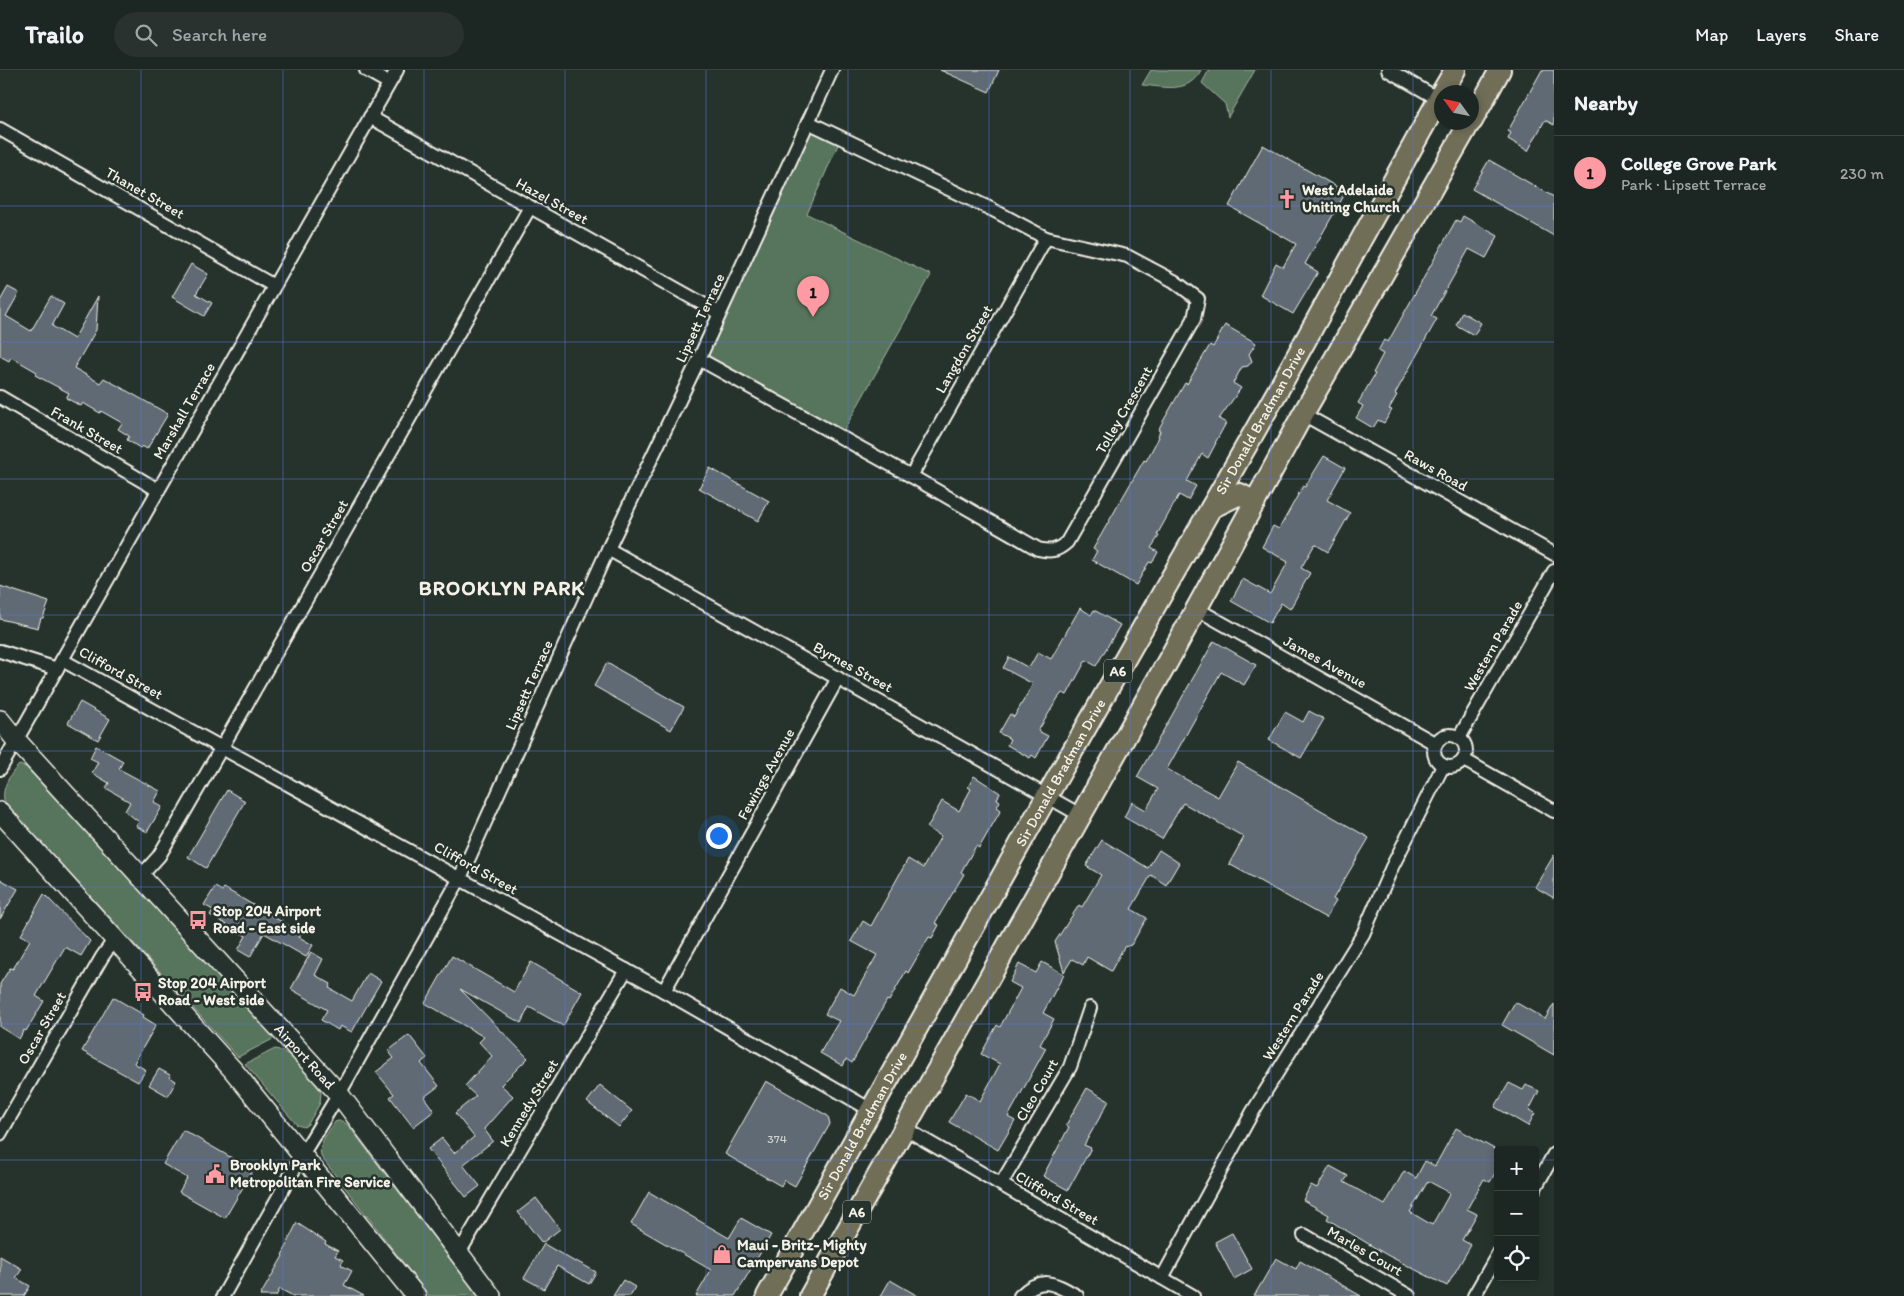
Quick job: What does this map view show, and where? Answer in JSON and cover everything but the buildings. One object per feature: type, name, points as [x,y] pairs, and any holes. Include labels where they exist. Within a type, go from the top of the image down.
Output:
[{"type":"main road","name":"Sir Donald Bradman Drive","points":[[1447,85],[1455,70]]},
{"type":"main road","name":"A6","points":[[1479,108],[1500,70]]},
{"type":"main road","name":"Sir Donald Bradman Drive","points":[[767,1296],[1277,392],[1434,109]]},
{"type":"main road","name":"A6","points":[[810,1296],[1082,816],[1303,414],[1466,130]]},
{"type":"main road","points":[[1210,508],[1240,494],[1255,502]]},
{"type":"main road","name":"Airport Road","points":[[0,720],[140,877],[339,1094],[491,1296]]},
{"type":"main road","points":[[0,812],[233,1070],[416,1296]]},
{"type":"street","points":[[366,70],[389,83]]},
{"type":"street","name":"Marshall Terrace","points":[[0,768],[397,70]]},
{"type":"street","name":"Lipsett Terrace","points":[[222,1296],[302,1154],[339,1094],[460,878],[608,549],[699,359],[832,70]]},
{"type":"street","points":[[1388,70],[1434,93]]},
{"type":"street","name":"Hazel Street","points":[[370,118],[719,313]]},
{"type":"street","name":"Tolley Crescent","points":[[699,359],[911,476],[1038,549],[1050,552],[1059,550],[1067,542],[1194,319],[1198,299],[1174,281],[1127,256],[1046,238],[993,210],[808,122]]},
{"type":"street","name":"Thanet Street","points":[[0,129],[274,286]]},
{"type":"street","name":"Oscar Street","points":[[140,877],[158,856],[222,747],[530,207]]},
{"type":"street","name":"Langdon Street","points":[[911,476],[1046,238]]},
{"type":"street","name":"Frank Street","points":[[0,398],[158,490]]},
{"type":"street","name":"Raws Road","points":[[1303,414],[1554,554]]},
{"type":"street","name":"Byrnes Street","points":[[608,549],[1082,816]]},
{"type":"street","name":"Western Parade","points":[[1459,738],[1554,571]]},
{"type":"street","name":"James Avenue","points":[[1197,609],[1436,744]]},
{"type":"street","name":"Clifford Street","points":[[0,650],[59,665],[222,747],[664,991],[871,1110]]},
{"type":"street","name":"Fewings Avenue","points":[[664,991],[838,678]]},
{"type":"street","points":[[1449,735],[1459,738],[1464,742],[1466,752],[1464,760],[1460,764],[1451,767],[1443,766],[1438,762],[1434,753],[1436,744],[1439,740],[1449,735]]},
{"type":"street","points":[[1464,760],[1554,811]]},
{"type":"street","name":"Western Parade","points":[[1162,1278],[1252,1113],[1363,934],[1392,867],[1443,766]]},
{"type":"street","name":"Oscar Street","points":[[0,1134],[102,957],[114,940]]},
{"type":"street","name":"Kennedy Street","points":[[459,1253],[626,970]]},
{"type":"street","name":"Cleo Court","points":[[1001,1184],[1070,1067],[1090,1008]]},
{"type":"street","name":"Clifford Street","points":[[904,1128],[1193,1296]]},
{"type":"street","points":[[1539,1181],[1554,1154]]},
{"type":"street","name":"Marles Court","points":[[1304,1235],[1409,1296]]},
{"type":"street","points":[[1474,1296],[1494,1261]]},
{"type":"street","points":[[1020,1296],[1031,1286],[1042,1283],[1057,1284],[1077,1296]]},
{"type":"green space","points":[[1151,70],[1201,70],[1196,78],[1183,86],[1142,85]]},
{"type":"green space","points":[[1209,70],[1255,70],[1228,117],[1225,104],[1202,83]]},
{"type":"green space","points":[[808,122],[841,138],[807,214],[931,275],[840,437],[699,359]]},
{"type":"green space","points":[[19,765],[26,767],[275,1038],[238,1057],[5,803],[4,793],[7,782]]},
{"type":"green space","points":[[275,1049],[295,1060],[321,1092],[320,1103],[308,1124],[304,1127],[297,1125],[245,1064]]},
{"type":"green space","points":[[338,1121],[348,1125],[478,1296],[429,1296],[322,1158],[322,1144],[335,1122]]},
{"type":"place","name":"West Adelaide Uniting Church","points":[[1287,199]]},
{"type":"place","name":"College Grove Park","points":[[813,317]]},
{"type":"place","name":"Stop 204 Airport Road - East side","points":[[198,920]]},
{"type":"place","name":"Stop 204 Airport Road - West side","points":[[143,992]]},
{"type":"place","name":"Brooklyn Park Metropolitan Fire Service","points":[[215,1174]]},
{"type":"place","name":"Maui - Britz- Mighty Campervans Depot","points":[[722,1254]]},
{"type":"district","name":"BROOKLYN PARK","points":[[502,588]]}]
